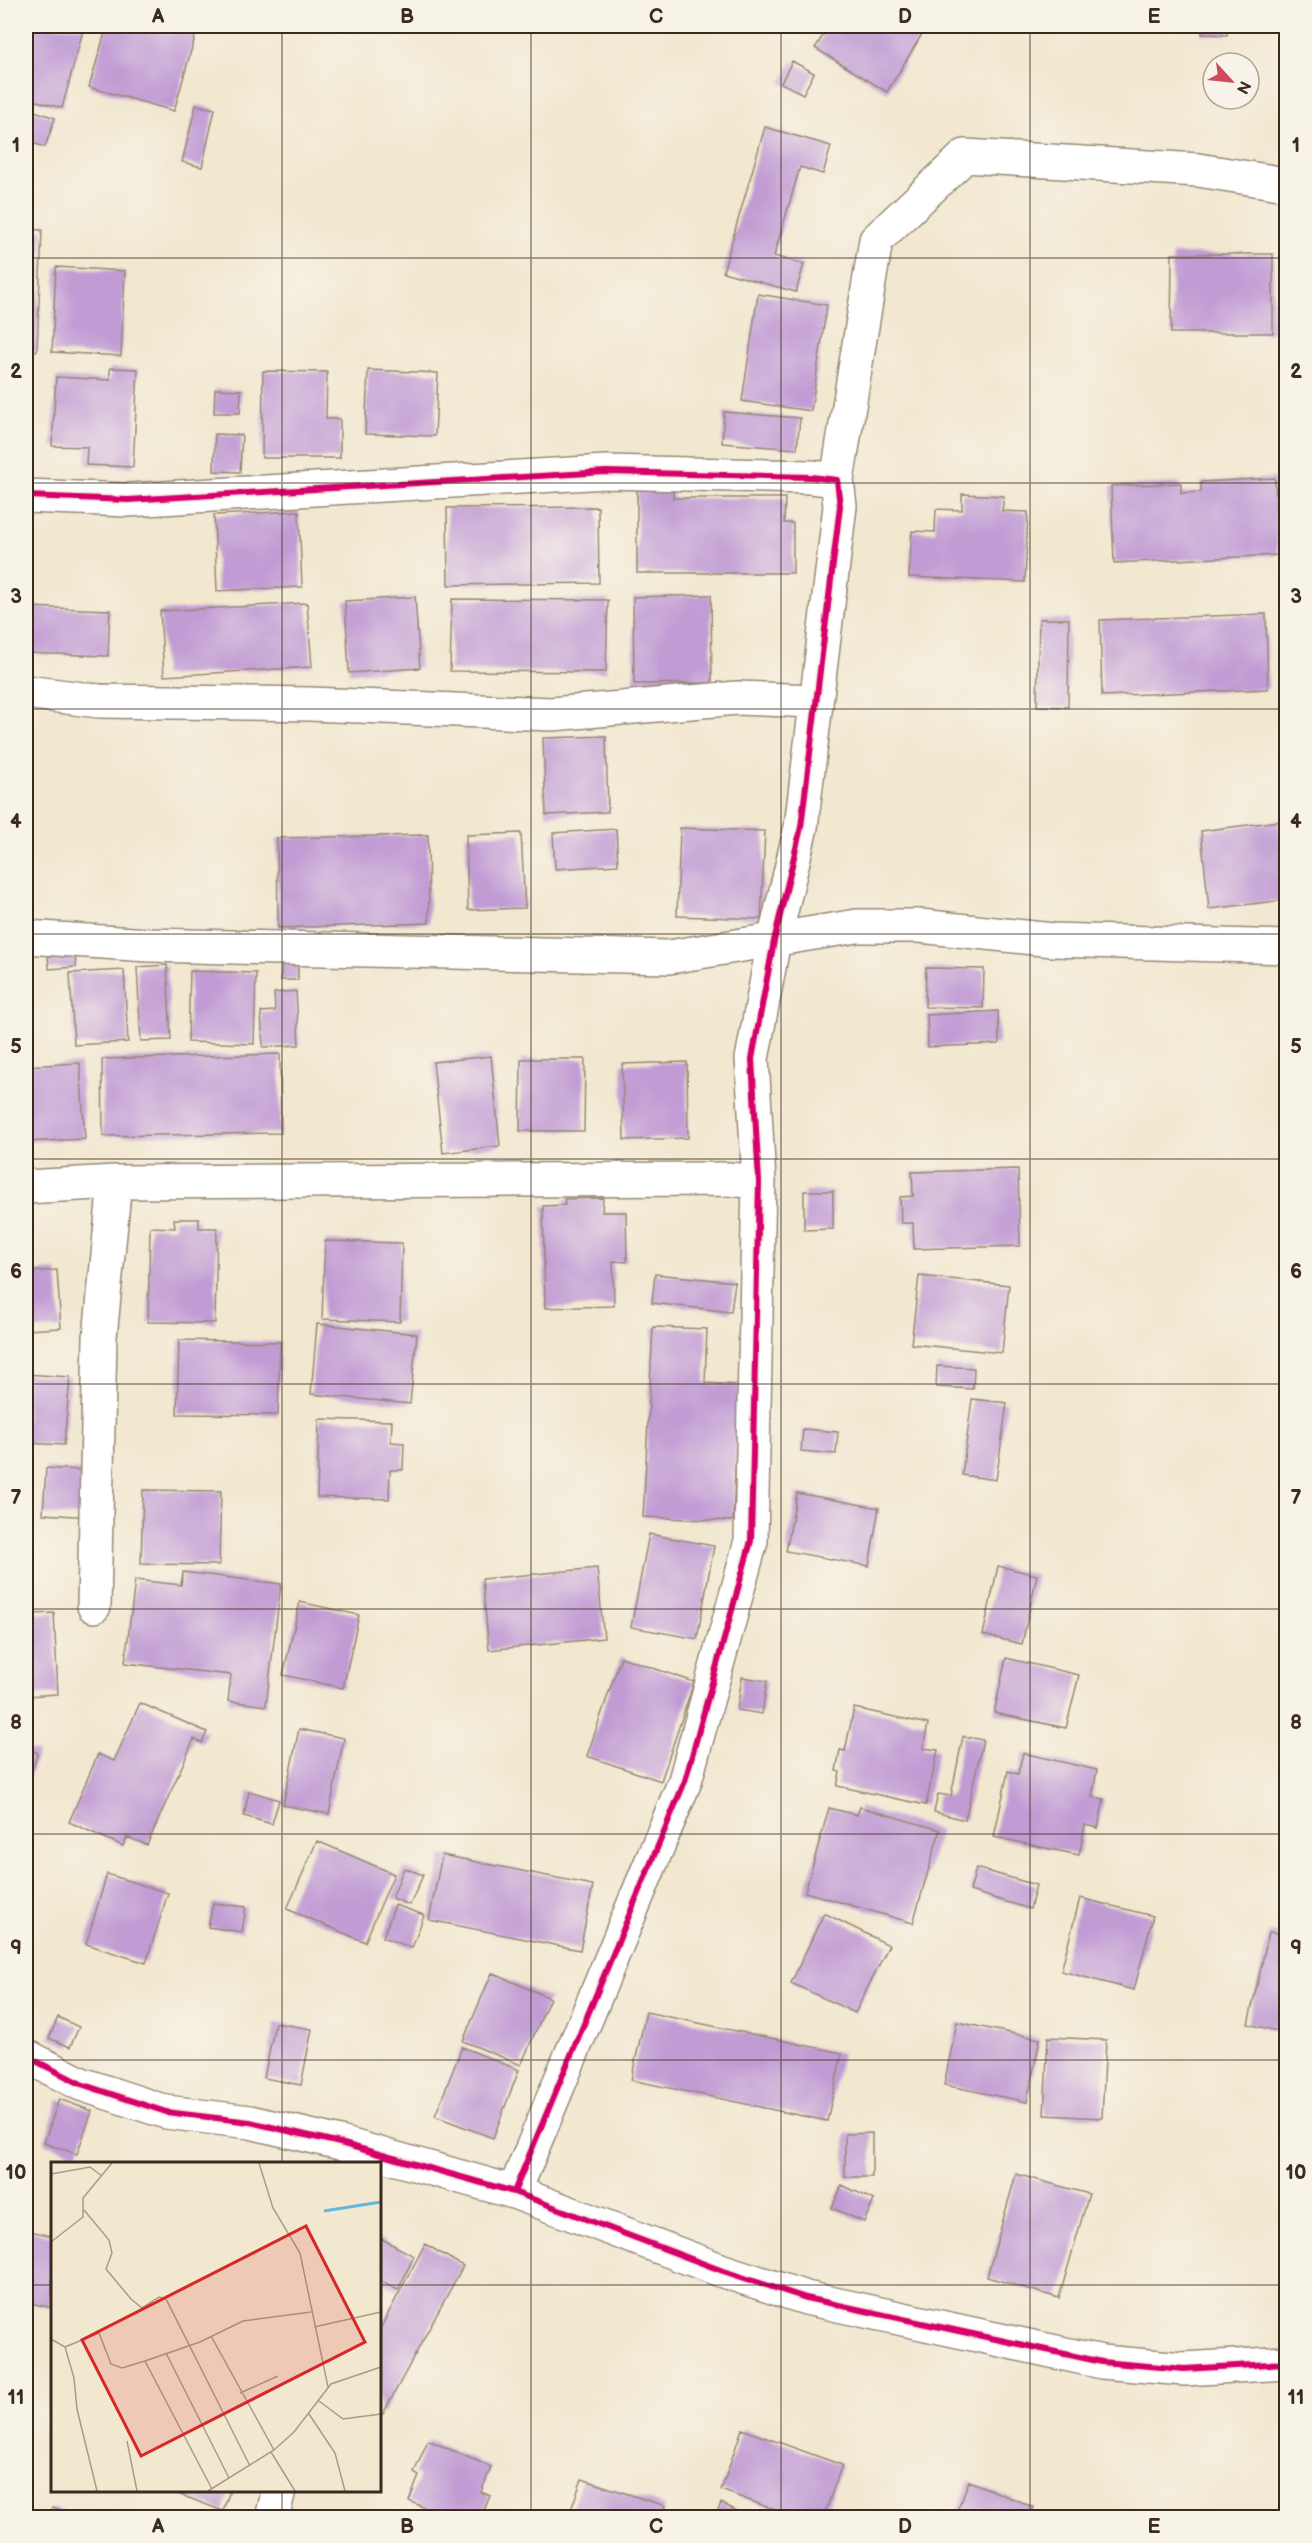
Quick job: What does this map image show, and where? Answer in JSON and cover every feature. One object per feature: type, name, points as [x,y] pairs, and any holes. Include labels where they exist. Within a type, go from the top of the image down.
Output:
[{"type":"street","points":[[514,2192],[685,1781],[750,1541],[759,1182],[752,1059],[774,941],[801,827],[840,506],[837,480],[876,240],[965,156],[1198,170],[1287,184]]},
{"type":"street","points":[[26,496],[128,501],[606,472],[811,477],[837,480]]},
{"type":"street","points":[[26,692],[99,701],[310,704],[552,714],[737,698],[816,701]]},
{"type":"street","points":[[26,937],[149,945],[669,957],[857,926],[910,926],[1053,939],[1287,947]]},
{"type":"street","points":[[26,1187],[114,1182],[728,1179],[759,1182]]},
{"type":"street","points":[[94,1606],[100,1337],[114,1182]]},
{"type":"street","points":[[26,2056],[81,2084],[166,2112],[250,2122],[364,2157],[514,2192],[723,2271],[806,2298],[1102,2362],[1184,2369],[1287,2363]]},
{"type":"street","points":[[272,2517],[278,2492]]},
{"type":"building","points":[[26,26],[84,27],[62,108],[26,98]]},
{"type":"building","points":[[107,26],[198,26],[174,111],[89,87]]},
{"type":"building","points":[[829,26],[927,26],[887,92],[815,48]]},
{"type":"building","points":[[1203,26],[1228,26],[1227,35],[1202,34]]},
{"type":"building","points":[[792,61],[814,73],[803,94],[781,83]]},
{"type":"building","points":[[196,105],[215,109],[202,167],[182,162]]},
{"type":"building","points":[[26,108],[55,118],[45,147],[26,141]]},
{"type":"building","points":[[765,127],[831,146],[823,174],[800,167],[774,256],[804,264],[796,292],[723,272]]},
{"type":"building","points":[[26,229],[42,230],[37,351],[26,350]]},
{"type":"building","points":[[1172,254],[1273,254],[1273,333],[1171,333]]},
{"type":"building","points":[[56,267],[125,271],[121,356],[52,352]]},
{"type":"building","points":[[758,294],[827,305],[811,411],[742,401]]},
{"type":"building","points":[[110,368],[138,369],[133,467],[86,465],[87,447],[52,446],[56,377],[110,380]]},
{"type":"building","points":[[368,370],[438,373],[435,436],[365,434]]},
{"type":"building","points":[[263,371],[327,372],[326,419],[340,419],[340,458],[262,458]]},
{"type":"building","points":[[215,389],[241,390],[240,413],[214,413]]},
{"type":"building","points":[[724,412],[800,418],[797,449],[722,443]]},
{"type":"building","points":[[215,434],[242,435],[240,472],[214,471]]},
{"type":"building","points":[[1275,478],[1278,555],[1114,563],[1111,486],[1181,483],[1181,493],[1201,492],[1201,482]]},
{"type":"building","points":[[637,482],[673,482],[673,498],[785,498],[784,523],[793,523],[793,573],[637,573]]},
{"type":"building","points":[[962,494],[1004,496],[1002,511],[1028,512],[1025,582],[909,577],[912,531],[935,532],[936,509],[962,510]]},
{"type":"building","points":[[598,507],[599,583],[448,585],[447,508]]},
{"type":"building","points":[[299,511],[302,587],[217,591],[214,515]]},
{"type":"building","points":[[711,595],[712,683],[634,684],[633,597]]},
{"type":"building","points":[[415,597],[420,668],[349,673],[345,601]]},
{"type":"building","points":[[452,599],[608,600],[606,672],[450,671]]},
{"type":"building","points":[[307,603],[312,667],[164,676],[160,611]]},
{"type":"building","points":[[26,607],[110,610],[108,656],[26,653]]},
{"type":"building","points":[[1266,614],[1268,689],[1102,696],[1100,620]]},
{"type":"building","points":[[1039,619],[1069,619],[1068,707],[1037,706]]},
{"type":"building","points":[[606,736],[608,812],[546,815],[543,738]]},
{"type":"building","points":[[1279,821],[1286,900],[1209,909],[1201,831]]},
{"type":"building","points":[[680,828],[765,831],[761,919],[677,916]]},
{"type":"building","points":[[616,829],[618,865],[555,869],[553,833]]},
{"type":"building","points":[[521,833],[525,908],[468,910],[466,835]]},
{"type":"building","points":[[428,835],[429,923],[278,928],[277,838]]},
{"type":"building","points":[[75,953],[76,967],[49,969],[48,956]]},
{"type":"building","points":[[282,960],[298,960],[298,980],[281,980]]},
{"type":"building","points":[[167,965],[171,1040],[141,1041],[137,967]]},
{"type":"building","points":[[926,968],[984,969],[983,1008],[925,1007]]},
{"type":"building","points":[[124,970],[128,1042],[74,1045],[70,973]]},
{"type":"building","points":[[190,971],[256,973],[254,1044],[188,1042]]},
{"type":"building","points":[[296,991],[299,1045],[263,1047],[261,1012],[275,1011],[274,993]]},
{"type":"building","points":[[998,1011],[999,1044],[928,1047],[927,1015]]},
{"type":"building","points":[[280,1054],[281,1133],[103,1136],[102,1059]]},
{"type":"building","points":[[491,1056],[500,1146],[443,1153],[433,1062]]},
{"type":"building","points":[[521,1059],[585,1059],[584,1131],[520,1131]]},
{"type":"building","points":[[687,1062],[688,1138],[624,1140],[622,1064]]},
{"type":"building","points":[[80,1063],[85,1139],[26,1142],[26,1066]]},
{"type":"building","points":[[1018,1169],[1020,1246],[914,1249],[913,1223],[901,1223],[900,1197],[913,1196],[912,1172]]},
{"type":"building","points":[[804,1191],[833,1191],[833,1229],[804,1230]]},
{"type":"building","points":[[603,1198],[602,1212],[626,1212],[627,1262],[613,1261],[614,1306],[545,1308],[543,1206],[565,1205],[564,1199]]},
{"type":"building","points":[[174,1219],[199,1219],[199,1228],[217,1228],[215,1323],[148,1322],[150,1227],[175,1228]]},
{"type":"building","points":[[325,1241],[402,1243],[400,1322],[322,1319]]},
{"type":"building","points":[[57,1270],[61,1328],[26,1330],[26,1272]]},
{"type":"building","points":[[655,1274],[735,1282],[731,1312],[652,1303]]},
{"type":"building","points":[[919,1276],[1009,1285],[1002,1353],[911,1344]]},
{"type":"building","points":[[317,1324],[417,1334],[410,1404],[311,1394]]},
{"type":"building","points":[[653,1327],[707,1329],[705,1383],[739,1385],[733,1521],[643,1517]]},
{"type":"building","points":[[179,1340],[280,1342],[278,1415],[177,1414]]},
{"type":"building","points":[[937,1366],[974,1368],[973,1389],[936,1387]]},
{"type":"building","points":[[26,1374],[70,1377],[64,1445],[26,1443]]},
{"type":"building","points":[[972,1399],[1007,1403],[996,1480],[962,1475]]},
{"type":"building","points":[[319,1419],[392,1421],[391,1442],[404,1443],[403,1470],[390,1470],[389,1499],[317,1497]]},
{"type":"building","points":[[803,1429],[838,1432],[836,1454],[801,1451]]},
{"type":"building","points":[[46,1468],[94,1471],[91,1517],[43,1514]]},
{"type":"building","points":[[143,1490],[221,1491],[219,1565],[141,1564]]},
{"type":"building","points":[[797,1493],[879,1508],[869,1566],[786,1551]]},
{"type":"building","points":[[649,1534],[714,1546],[697,1639],[631,1627]]},
{"type":"building","points":[[998,1566],[1037,1575],[1022,1644],[983,1635]]},
{"type":"building","points":[[597,1568],[604,1638],[489,1650],[482,1579]]},
{"type":"building","points":[[183,1572],[281,1584],[266,1706],[228,1701],[231,1675],[125,1663],[135,1580],[181,1585]]},
{"type":"building","points":[[33,1602],[33,1614],[54,1613],[58,1694],[26,1696],[26,1603]]},
{"type":"building","points":[[300,1602],[359,1615],[343,1688],[283,1675]]},
{"type":"building","points":[[621,1657],[694,1682],[661,1781],[587,1756]]},
{"type":"building","points":[[1006,1658],[1079,1675],[1066,1728],[994,1713]]},
{"type":"building","points":[[742,1677],[767,1681],[762,1714],[737,1710]]},
{"type":"building","points":[[140,1703],[207,1732],[202,1743],[194,1739],[147,1845],[127,1837],[123,1846],[69,1822],[98,1754],[114,1761]]},
{"type":"building","points":[[854,1708],[928,1724],[923,1748],[938,1750],[926,1805],[837,1786],[840,1772],[836,1771],[840,1750],[845,1751]]},
{"type":"building","points":[[299,1729],[344,1738],[329,1814],[283,1805]]},
{"type":"building","points":[[963,1736],[983,1740],[965,1820],[934,1812],[938,1794],[951,1796]]},
{"type":"building","points":[[26,1748],[38,1753],[26,1787]]},
{"type":"building","points":[[1023,1753],[1097,1770],[1092,1797],[1104,1799],[1098,1828],[1085,1825],[1079,1855],[994,1837],[1008,1771],[1018,1774]]},
{"type":"building","points":[[249,1791],[279,1800],[272,1824],[244,1816]]},
{"type":"building","points":[[860,1807],[940,1830],[913,1923],[805,1892],[829,1808],[857,1815]]},
{"type":"building","points":[[317,1841],[394,1874],[365,1942],[287,1909]]},
{"type":"building","points":[[442,1855],[593,1885],[580,1950],[429,1920]]},
{"type":"building","points":[[404,1868],[423,1875],[410,1905],[392,1898]]},
{"type":"building","points":[[976,1868],[1036,1885],[1030,1909],[970,1891]]},
{"type":"building","points":[[107,1874],[168,1893],[146,1963],[86,1944]]},
{"type":"building","points":[[1080,1898],[1153,1916],[1134,1990],[1061,1971]]},
{"type":"building","points":[[213,1903],[246,1907],[242,1932],[208,1927]]},
{"type":"building","points":[[395,1905],[424,1915],[412,1948],[383,1937]]},
{"type":"building","points":[[824,1913],[889,1945],[855,2013],[791,1983]]},
{"type":"building","points":[[1269,1932],[1286,1935],[1286,2033],[1248,2024]]},
{"type":"building","points":[[492,1973],[550,1998],[521,2065],[463,2041]]},
{"type":"building","points":[[646,2012],[842,2053],[827,2121],[631,2080]]},
{"type":"building","points":[[58,2017],[79,2027],[70,2047],[49,2038]]},
{"type":"building","points":[[957,2022],[1040,2039],[1027,2102],[944,2085]]},
{"type":"building","points":[[275,2023],[312,2029],[301,2085],[264,2078]]},
{"type":"building","points":[[1048,2037],[1106,2040],[1102,2118],[1044,2115]]},
{"type":"building","points":[[462,2047],[519,2070],[493,2138],[435,2116]]},
{"type":"building","points":[[59,2099],[92,2111],[77,2154],[44,2143]]},
{"type":"building","points":[[872,2133],[872,2177],[845,2177],[845,2134]]},
{"type":"building","points":[[1016,2174],[1089,2194],[1059,2298],[987,2277]]},
{"type":"building","points":[[842,2185],[874,2200],[864,2222],[832,2208]]},
{"type":"building","points":[[26,2230],[51,2236],[51,2308],[26,2302]]},
{"type":"building","points":[[381,2239],[414,2256],[398,2290],[381,2282]]},
{"type":"building","points":[[425,2244],[463,2266],[383,2414],[381,2413],[381,2327]]},
{"type":"building","points":[[742,2429],[842,2465],[823,2518],[797,2518],[721,2490]]},
{"type":"building","points":[[428,2440],[491,2467],[481,2492],[490,2496],[481,2518],[449,2518],[409,2501],[419,2476],[414,2473]]},
{"type":"building","points":[[582,2479],[665,2506],[661,2518],[568,2518]]},
{"type":"building","points":[[969,2481],[1033,2507],[1029,2518],[954,2518]]},
{"type":"building","points":[[173,2492],[229,2492],[223,2511]]},
{"type":"building","points":[[721,2503],[751,2518],[715,2518]]},
{"type":"building","points":[[52,2508],[81,2517],[81,2518],[49,2518]]},
{"type":"cycle path","points":[[26,496],[128,500],[606,472],[811,477],[837,480],[840,506],[801,827],[774,941],[752,1059],[759,1182],[751,1541],[685,1781],[514,2192]]},
{"type":"cycle path","points":[[26,2056],[81,2084],[166,2112],[250,2122],[340,2143],[514,2192],[723,2271],[806,2298],[1102,2362],[1184,2369],[1286,2363]]}]
